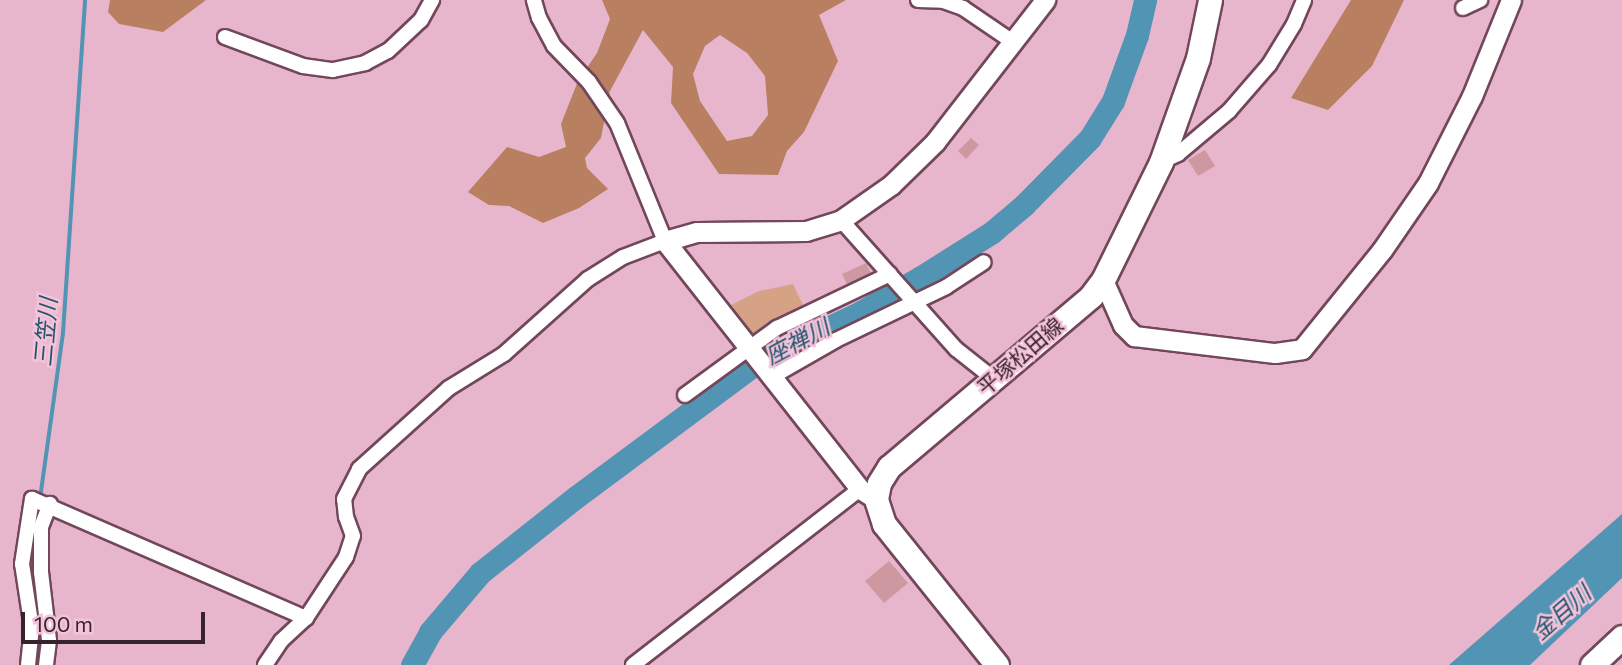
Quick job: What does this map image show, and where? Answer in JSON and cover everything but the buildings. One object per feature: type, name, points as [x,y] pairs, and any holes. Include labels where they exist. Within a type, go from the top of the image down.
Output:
[{"type":"main road","name":"平塚松田線","points":[[868,494],[879,483],[888,467],[1091,296],[1103,280],[1161,162],[1198,58],[1210,0]]},
{"type":"main road","points":[[868,494],[884,524],[997,665]]},
{"type":"main road","points":[[1592,665],[1622,637]]},
{"type":"street","points":[[225,37],[303,66],[333,70],[365,63],[388,51],[421,20],[432,0]]},
{"type":"street","points":[[534,0],[539,18],[554,46],[589,82],[617,123],[665,241],[770,378],[868,494],[633,665]]},
{"type":"street","points":[[918,0],[943,1],[963,8],[1013,42]]},
{"type":"street","points":[[265,665],[281,641],[306,618],[346,557],[353,536],[345,517],[344,499],[359,469],[449,388],[504,354],[588,279],[623,257],[697,232],[806,231],[841,220],[891,186],[926,152],[1045,0]]},
{"type":"street","points":[[1161,162],[1178,154],[1229,111],[1269,65],[1294,24],[1304,0]]},
{"type":"street","points":[[1463,8],[1480,0]]},
{"type":"street","points":[[1103,280],[1123,325],[1134,336],[1275,353],[1302,349],[1382,250],[1428,183],[1472,96],[1511,0]]},
{"type":"street","points":[[841,220],[956,349],[994,379]]},
{"type":"street","points":[[770,378],[836,340],[915,302],[984,262]]},
{"type":"street","points":[[685,395],[778,328],[890,274]]},
{"type":"street","points":[[28,665],[32,629],[22,564],[32,499],[50,504],[306,618]]},
{"type":"street","points":[[46,665],[49,640],[41,572],[41,527],[50,504]]},
{"type":"shaded area","points":[[110,0],[206,0],[163,32],[119,24],[108,12]]},
{"type":"shaded area","points":[[602,0],[846,0],[819,15],[838,61],[804,132],[787,151],[778,175],[719,174],[671,103],[673,67],[643,30],[610,91],[601,138],[585,158],[587,168],[608,189],[579,208],[543,223],[509,206],[489,205],[468,192],[507,147],[539,157],[566,147],[561,124],[578,81],[597,53],[610,19]],"holes":[[[720,35],[747,53],[765,76],[768,115],[752,136],[727,141],[700,101],[693,74],[705,46]]]},
{"type":"shaded area","points":[[1351,0],[1404,0],[1372,66],[1328,110],[1291,98]]},
{"type":"shaded area","points":[[793,284],[805,309],[755,339],[727,307],[759,291]]},
{"type":"water","name":"金目川","points":[[1622,514],[1622,578],[1530,665],[1449,665]]},
{"type":"waterway","name":"三笠川","points":[[40,499],[63,333],[85,0]]},
{"type":"waterway","name":"座禅川","points":[[412,665],[430,632],[480,573],[576,497],[762,359],[861,312],[921,277],[991,233],[1024,205],[1090,138],[1113,101],[1137,35],[1145,0]]},
{"type":"waterway","name":"三笠川","points":[[31,544],[38,624]]}]
